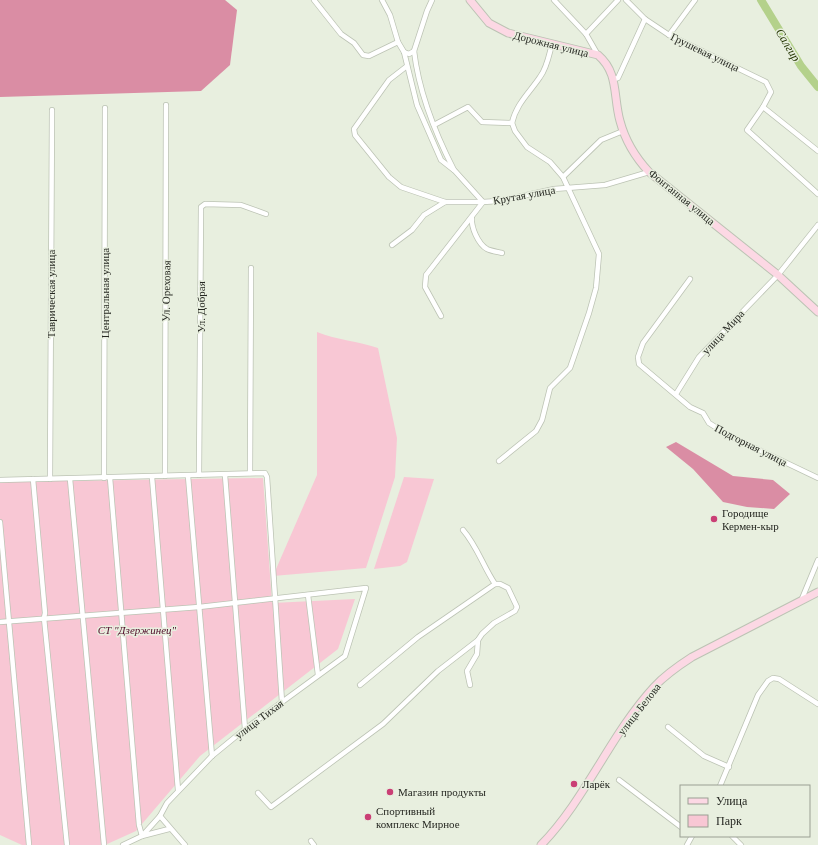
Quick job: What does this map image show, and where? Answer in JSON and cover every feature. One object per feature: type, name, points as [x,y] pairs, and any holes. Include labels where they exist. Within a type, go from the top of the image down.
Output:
[{"type":"main road","name":"Дорожная улица","points":[[470,0],[483,17],[500,29],[517,36],[598,55]]},
{"type":"main road","name":"Фонтанная улица","points":[[598,55],[605,61],[614,79],[618,113],[623,131],[633,152],[649,172],[778,275],[818,312]]},
{"type":"main road","name":"улица Белова","points":[[540,845],[554,831],[626,722],[654,686],[672,670],[692,657],[818,592]]},
{"type":"street","points":[[314,0],[341,34],[354,43],[363,55],[369,56],[398,42]]},
{"type":"street","name":"Крутая улица","points":[[382,0],[390,15],[398,42],[404,52],[417,105],[441,160],[455,171],[483,202],[499,201],[554,189],[610,184],[649,172]]},
{"type":"street","points":[[414,90],[416,73],[414,52],[432,0]]},
{"type":"street","name":"Фонтанная улица","points":[[554,0],[586,34],[598,55]]},
{"type":"street","points":[[586,34],[618,0]]},
{"type":"street","name":"Грушевая улица","points":[[626,0],[645,19],[669,35],[766,82],[770,92],[763,107],[748,130],[818,194]]},
{"type":"street","points":[[669,35],[695,0]]},
{"type":"street","points":[[614,79],[618,78],[645,19]]},
{"type":"street","points":[[499,461],[536,431],[542,420],[550,388],[570,368],[596,288],[599,254],[563,177],[550,162],[527,147],[515,131],[512,123],[514,115],[525,96],[541,76],[552,44]]},
{"type":"street","points":[[404,52],[409,54],[414,52]]},
{"type":"street","points":[[407,66],[389,80],[354,129],[354,132],[389,177],[401,186],[445,202],[483,202]]},
{"type":"street","points":[[416,73],[439,140],[455,171]]},
{"type":"street","name":"Ул. Ореховая","points":[[165,476],[166,105]]},
{"type":"street","points":[[434,126],[468,107],[482,122],[512,123]]},
{"type":"street","points":[[763,107],[818,151]]},
{"type":"street","name":"Центральная улица","points":[[104,478],[106,108]]},
{"type":"street","name":"Таврическая улица","points":[[50,479],[52,110]]},
{"type":"street","points":[[563,177],[601,140],[623,131]]},
{"type":"street","points":[[392,245],[412,230],[424,215],[445,202]]},
{"type":"street","points":[[441,316],[425,287],[426,275],[483,202]]},
{"type":"street","name":"Ул. Добрая","points":[[200,475],[200,207],[205,204],[235,204],[266,214]]},
{"type":"street","points":[[472,218],[473,228],[480,242],[486,248],[502,253]]},
{"type":"street","name":"улица Мира","points":[[676,394],[699,358],[778,275],[818,226]]},
{"type":"street","points":[[250,473],[251,268]]},
{"type":"street","name":"Подгорная улица","points":[[690,279],[643,343],[638,356],[639,364],[690,407],[703,413],[709,423],[728,435],[818,478]]},
{"type":"street","points":[[0,480],[225,475],[263,472],[267,477],[282,702]]},
{"type":"street","points":[[225,475],[245,729]]},
{"type":"street","points":[[188,476],[212,756]]},
{"type":"street","points":[[152,477],[178,790]]},
{"type":"street","points":[[110,478],[139,825],[142,836]]},
{"type":"street","points":[[33,479],[45,613],[44,618],[67,845]]},
{"type":"street","points":[[70,479],[104,845]]},
{"type":"street","points":[[0,522],[29,845]]},
{"type":"street","points":[[463,530],[472,541],[485,569],[495,584]]},
{"type":"street","points":[[801,601],[818,560]]},
{"type":"street","points":[[258,793],[272,807],[383,724],[438,671],[478,640],[494,623],[516,608],[508,588],[500,584],[495,584],[418,637],[360,685]]},
{"type":"street","name":"улица Тихая","points":[[142,836],[160,816],[167,803],[178,790],[212,756],[245,729],[345,656],[366,588],[308,595]]},
{"type":"street","points":[[0,622],[199,607],[308,595],[318,675]]},
{"type":"street","points":[[470,685],[467,671],[476,654],[478,640]]},
{"type":"street","points":[[720,785],[758,695],[770,680],[776,678],[782,680],[818,704]]},
{"type":"street","points":[[668,728],[704,756],[729,767]]},
{"type":"street","points":[[619,780],[680,826]]},
{"type":"street","points":[[160,816],[169,829],[185,845]]},
{"type":"street","points":[[123,845],[142,836],[169,829]]},
{"type":"street","points":[[733,837],[741,845]]},
{"type":"green space","points":[[317,332],[378,348],[397,438],[395,477],[366,568],[273,576],[317,475]]},
{"type":"green space","points":[[404,477],[434,479],[407,562],[400,566],[374,569]]},
{"type":"green space","name":"СТ \"Дзержинец\"","points":[[263,478],[272,603],[355,599],[338,649],[200,756],[136,831],[105,845],[22,845],[0,835],[0,482]]},
{"type":"shaded area","points":[[0,0],[225,0],[237,10],[230,65],[201,91],[0,97]]},
{"type":"shaded area","points":[[676,442],[733,476],[773,480],[790,494],[774,509],[747,507],[723,502],[693,469],[666,447]]},
{"type":"waterway","name":"Салгир","points":[[761,0],[801,66],[818,87]]},
{"type":"place","name":"Городище Кермен-кыр","points":[[714,519]]},
{"type":"place","name":"Ларёк","points":[[574,784]]},
{"type":"place","name":"Магазин продукты","points":[[390,792]]},
{"type":"place","name":"Спортивный комплекс Мирное","points":[[368,817]]}]
